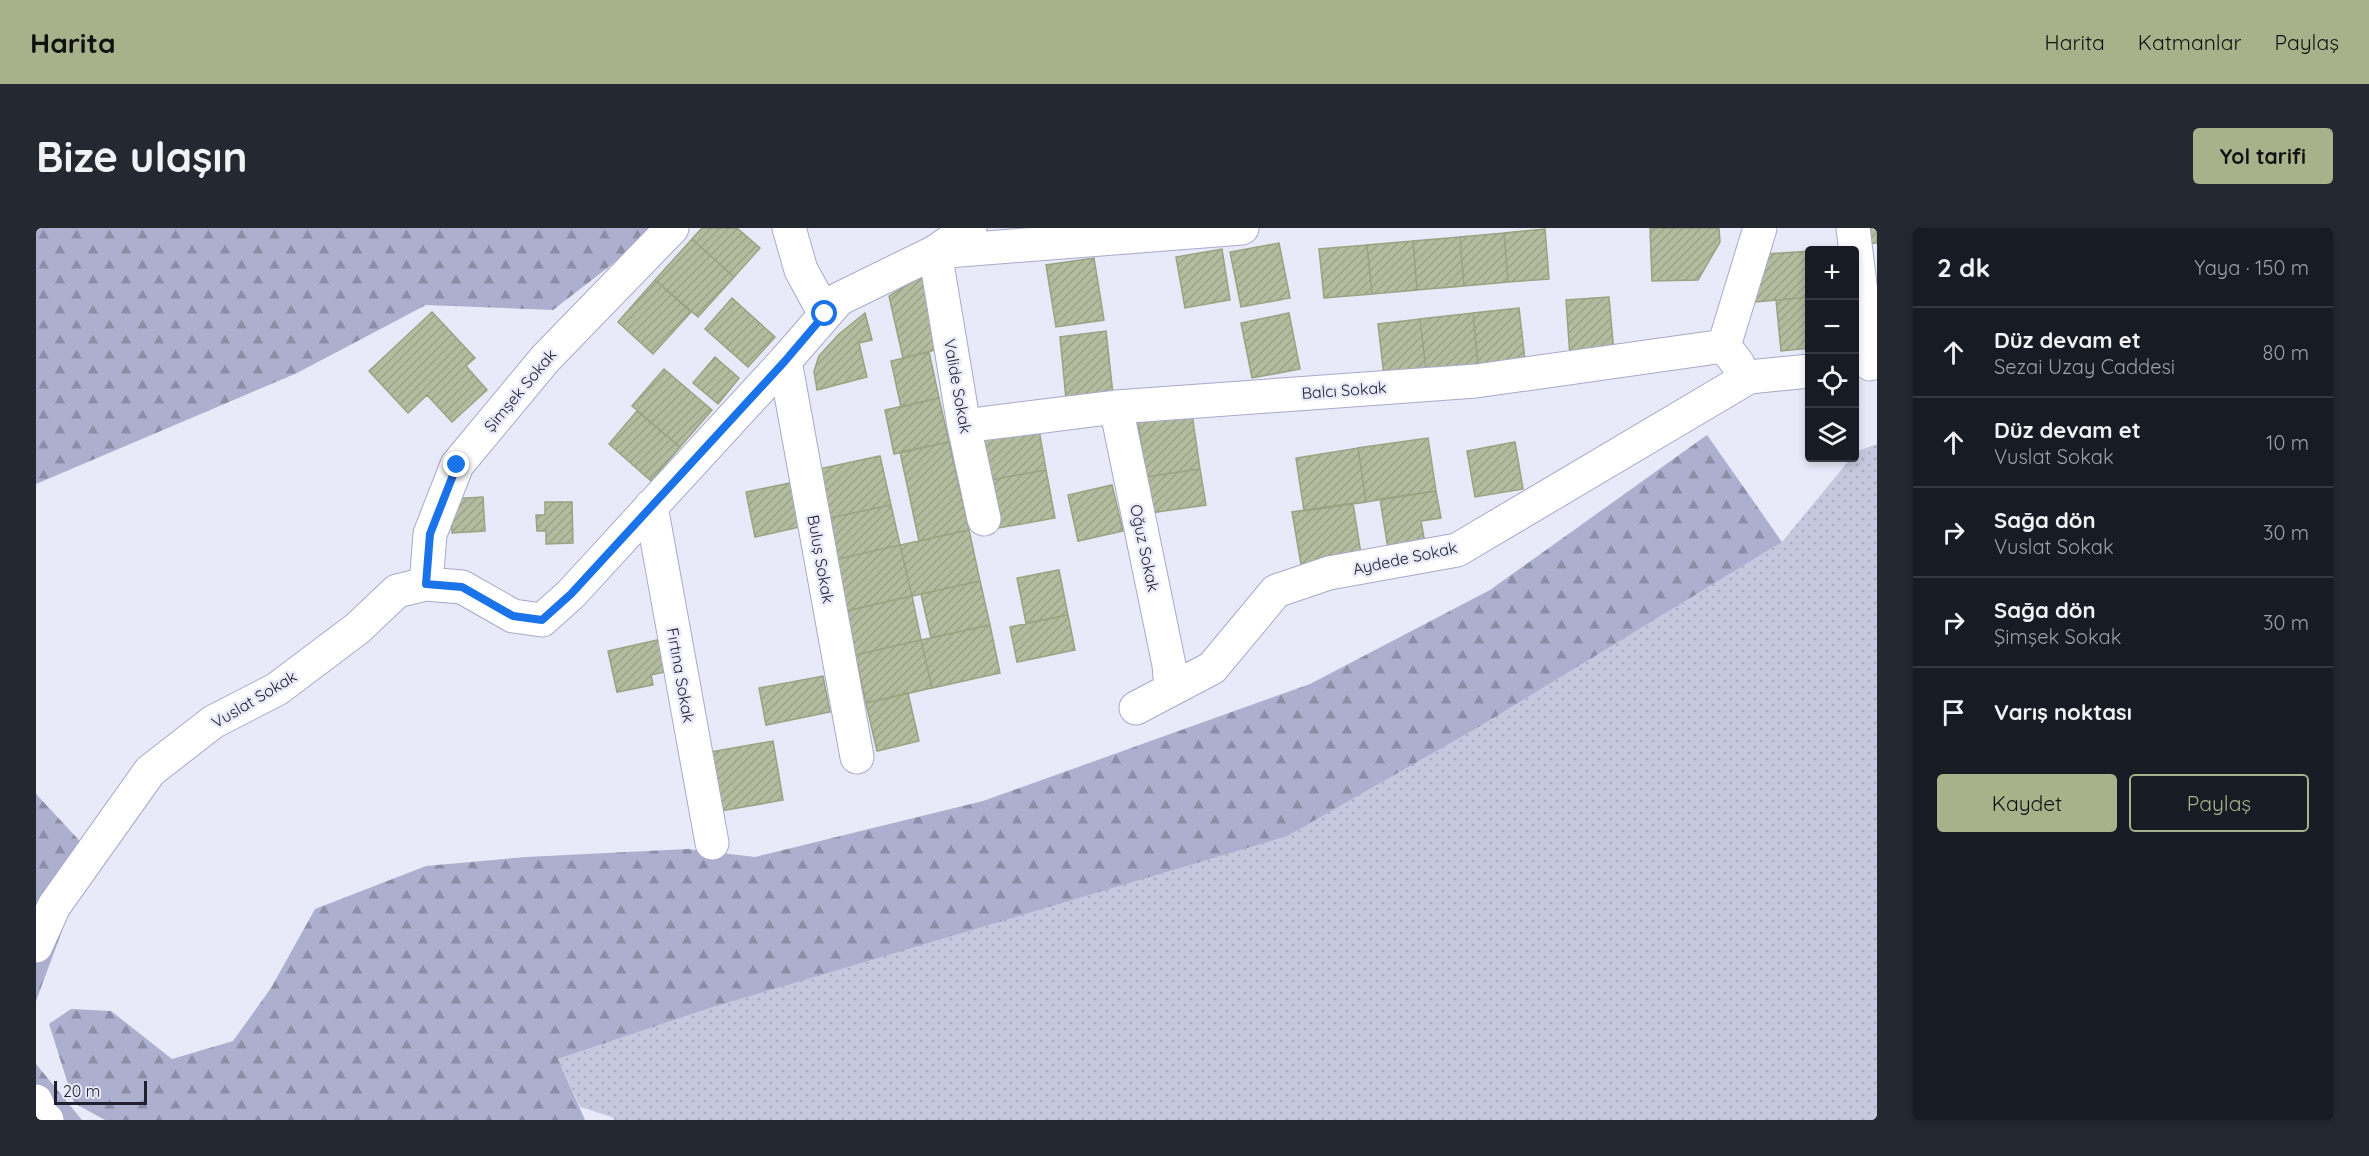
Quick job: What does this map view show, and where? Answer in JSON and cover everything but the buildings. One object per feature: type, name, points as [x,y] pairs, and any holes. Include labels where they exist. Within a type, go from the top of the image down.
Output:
[{"type":"street","name":"Şimşek Sokak","points":[[426,584],[430,534],[457,465],[545,359],[672,228]]},
{"type":"street","points":[[789,228],[801,270],[825,314]]},
{"type":"street","points":[[935,252],[970,228]]},
{"type":"street","points":[[935,252],[1242,228]]},
{"type":"street","points":[[1760,228],[1724,346],[1749,377],[1805,371]]},
{"type":"street","points":[[1853,228],[1867,364]]},
{"type":"street","name":"Vuslat Sokak","points":[[36,946],[54,906],[150,771],[213,722],[277,689],[358,628],[397,591],[426,584],[462,587],[513,616],[542,620],[571,594],[839,299],[935,252]]},
{"type":"street","name":"Valide Sokak","points":[[935,252],[964,426],[984,519]]},
{"type":"street","name":"Balcı Sokak","points":[[964,426],[1116,407],[1476,381],[1724,346]]},
{"type":"street","name":"Buluş Sokak","points":[[785,361],[857,757]]},
{"type":"street","name":"Aydede Sokak","points":[[1136,708],[1212,668],[1276,591],[1329,573],[1456,550],[1749,377]]},
{"type":"street","name":"Oğuz Sokak","points":[[1116,407],[1169,666],[1171,689]]},
{"type":"street","name":"Fırtına Sokak","points":[[651,506],[712,843]]},
{"type":"street","points":[[36,1101],[43,1117],[47,1120]]},
{"type":"shaded area","points":[[1877,444],[1877,1120],[615,1120],[580,1107],[558,1059],[713,1007],[1482,725],[1782,542],[1848,462],[1859,462],[1859,451]]},
{"type":"green space","points":[[36,228],[659,228],[553,310],[426,305],[297,373],[36,484]]},
{"type":"green space","points":[[1707,435],[1782,542],[1482,725],[1287,836],[713,1007],[558,1059],[585,1120],[105,1120],[74,1103],[49,1024],[71,1009],[111,1011],[172,1059],[233,1041],[271,988],[315,909],[426,866],[526,857],[688,849],[755,857],[983,801],[1310,684],[1490,590]]},
{"type":"green space","points":[[36,794],[91,853],[36,1001]]},
{"type":"green space","points":[[36,1064],[82,1120],[36,1120]]},
{"type":"route","points":[[457,465],[430,534],[426,584],[462,587],[513,616],[542,620],[571,594],[627,534],[825,314]]}]
